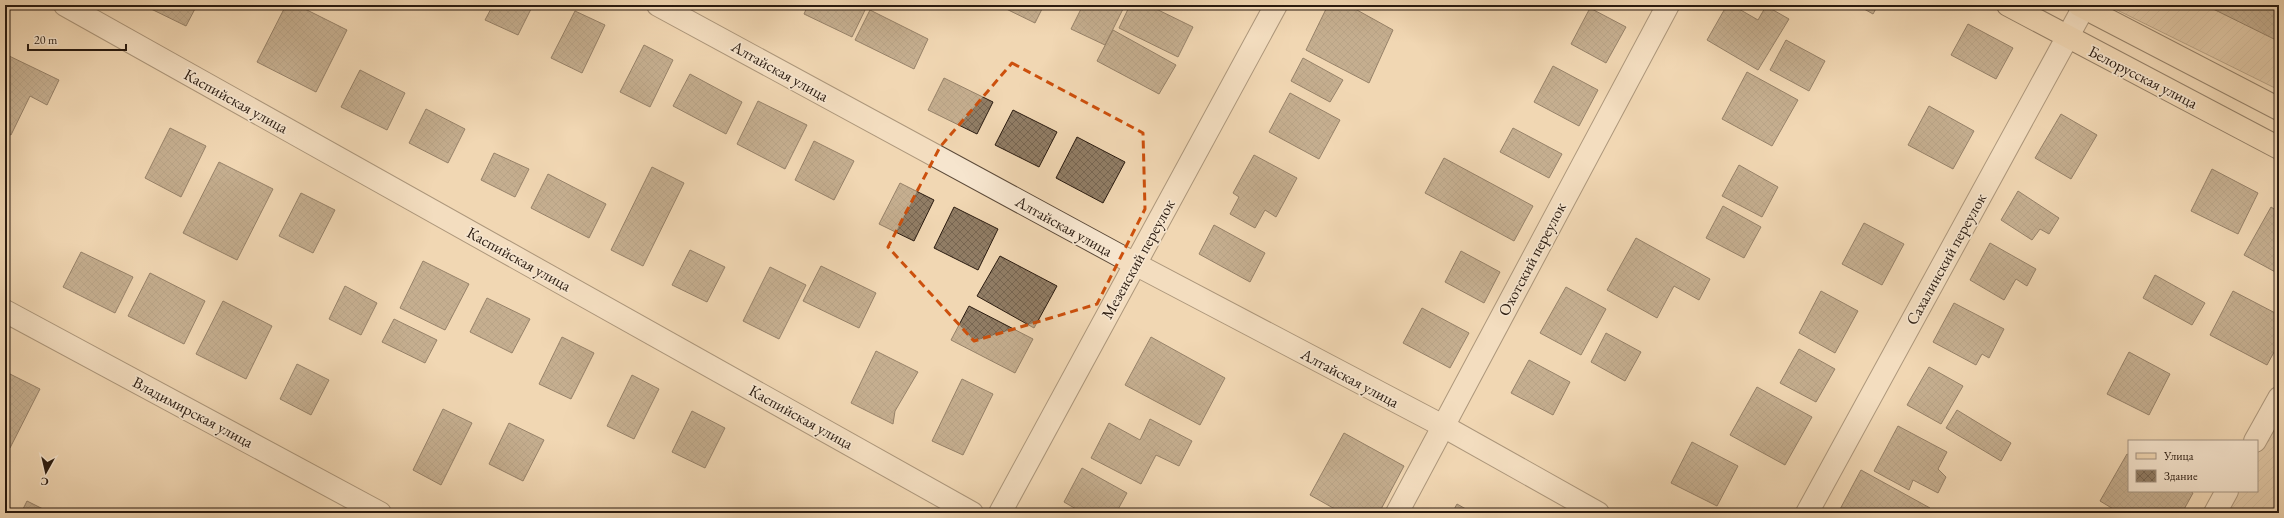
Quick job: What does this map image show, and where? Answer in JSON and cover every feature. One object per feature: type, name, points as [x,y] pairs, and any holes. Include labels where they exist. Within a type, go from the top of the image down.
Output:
[{"type":"main road","name":"Белорусская улица","points":[[2008,5],[2067,38],[2279,148]]},
{"type":"main road","points":[[2083,6],[2279,109]]},
{"type":"street","name":"Каспийская улица","points":[[65,5],[972,513]]},
{"type":"street","name":"Алтайская улица","points":[[658,5],[1135,264],[1443,426],[1598,513]]},
{"type":"street","name":"Мезенский переулок","points":[[1000,513],[1276,5]]},
{"type":"street","name":"Охотский переулок","points":[[1396,513],[1668,5]]},
{"type":"street","name":"Сахалинский переулок","points":[[1808,513],[2083,6]]},
{"type":"street","name":"Владимирская улица","points":[[5,311],[380,513]]},
{"type":"street","points":[[2256,440],[2279,398]]},
{"type":"street","points":[[2215,513],[2226,492]]},
{"type":"highlighted area","points":[[1012,63],[1143,133],[1145,209],[1097,304],[974,341],[888,247],[940,147]]},
{"type":"shaded area","points":[[2107,5],[2279,5],[2279,90]]},
{"type":"shaded area","points":[[2279,411],[2279,513],[2222,513],[2233,492],[2258,492],[2258,448]]},
{"type":"building","points":[[148,5],[197,5],[186,26],[147,7]]},
{"type":"building","points":[[286,5],[297,5],[347,30],[316,92],[257,62]]},
{"type":"building","points":[[493,5],[533,5],[518,35],[485,20]]},
{"type":"building","points":[[808,5],[859,5],[866,8],[852,37],[804,14]]},
{"type":"building","points":[[998,5],[1044,5],[1035,23]]},
{"type":"building","points":[[1083,5],[1125,5],[1105,45],[1071,29]]},
{"type":"building","points":[[1130,5],[1148,5],[1193,27],[1178,57],[1119,28]]},
{"type":"building","points":[[1328,5],[1348,5],[1393,30],[1369,83],[1306,50]]},
{"type":"building","points":[[1727,5],[1732,5],[1758,20],[1766,6],[1789,19],[1758,70],[1707,40]]},
{"type":"building","points":[[1857,5],[1878,5],[1873,14]]},
{"type":"building","points":[[2205,5],[2279,5],[2279,29],[2274,39]]},
{"type":"building","points":[[1590,8],[1626,27],[1606,63],[1571,44]]},
{"type":"building","points":[[870,10],[928,39],[914,69],[855,40]]},
{"type":"building","points":[[575,11],[605,25],[582,73],[551,58]]},
{"type":"building","points":[[1968,24],[2013,48],[1996,79],[1951,55]]},
{"type":"building","points":[[1113,30],[1176,65],[1159,94],[1097,61]]},
{"type":"building","points":[[1786,40],[1825,61],[1809,91],[1770,70]]},
{"type":"building","points":[[644,45],[673,60],[650,107],[620,92]]},
{"type":"building","points":[[5,54],[59,80],[47,105],[30,96],[11,135],[5,132]]},
{"type":"building","points":[[1303,58],[1343,80],[1330,102],[1291,81]]},
{"type":"building","points":[[1553,66],[1598,90],[1579,126],[1534,102]]},
{"type":"building","points":[[360,70],[405,93],[387,130],[341,107]]},
{"type":"building","points":[[1747,72],[1798,100],[1772,146],[1722,119]]},
{"type":"building","points":[[690,74],[742,102],[726,134],[673,106]]},
{"type":"building","points":[[944,78],[993,102],[977,134],[928,110]]},
{"type":"building","points":[[1290,93],[1340,120],[1319,159],[1269,132]]},
{"type":"building","points":[[758,101],[807,125],[785,169],[737,144]]},
{"type":"building","points":[[1929,106],[1974,131],[1953,169],[1908,145]]},
{"type":"building","points":[[426,109],[465,129],[448,163],[409,143]]},
{"type":"building","points":[[1013,110],[1057,132],[1039,167],[995,145]]},
{"type":"building","points":[[2061,114],[2097,135],[2071,179],[2035,158]]},
{"type":"building","points":[[170,128],[206,146],[181,197],[145,178]]},
{"type":"building","points":[[1513,128],[1562,154],[1549,178],[1500,152]]},
{"type":"building","points":[[1077,137],[1125,162],[1103,203],[1056,178]]},
{"type":"building","points":[[814,141],[854,161],[834,200],[795,180]]},
{"type":"building","points":[[494,153],[529,169],[515,197],[481,180]]},
{"type":"building","points":[[1254,155],[1297,178],[1276,217],[1265,210],[1255,228],[1230,214],[1239,197],[1233,193]]},
{"type":"building","points":[[1444,158],[1533,206],[1514,241],[1425,193]]},
{"type":"building","points":[[219,162],[273,189],[237,260],[183,233]]},
{"type":"building","points":[[1739,165],[1778,187],[1762,217],[1722,196]]},
{"type":"building","points":[[652,167],[684,183],[643,266],[611,250]]},
{"type":"building","points":[[2212,169],[2258,193],[2238,234],[2191,211]]},
{"type":"building","points":[[548,174],[606,204],[589,238],[531,208]]},
{"type":"building","points":[[900,183],[934,200],[914,241],[879,224]]},
{"type":"building","points":[[2018,191],[2059,218],[2049,234],[2040,229],[2032,240],[2001,220]]},
{"type":"building","points":[[301,193],[335,210],[313,253],[279,236]]},
{"type":"building","points":[[1723,206],[1761,227],[1744,258],[1706,238]]},
{"type":"building","points":[[954,207],[998,229],[978,270],[934,248]]},
{"type":"building","points":[[2271,207],[2279,212],[2279,274],[2244,255]]},
{"type":"building","points":[[1864,223],[1904,244],[1882,285],[1842,264]]},
{"type":"building","points":[[1214,225],[1265,253],[1250,282],[1199,254]]},
{"type":"building","points":[[1636,238],[1710,279],[1699,300],[1674,286],[1657,318],[1607,290]]},
{"type":"building","points":[[1990,243],[2036,269],[2027,286],[2016,279],[2004,300],[1970,280]]},
{"type":"building","points":[[690,250],[725,267],[707,302],[672,285]]},
{"type":"building","points":[[1461,251],[1500,272],[1484,303],[1445,282]]},
{"type":"building","points":[[81,252],[133,277],[115,313],[63,287]]},
{"type":"building","points":[[1000,256],[1057,286],[1034,328],[977,296]]},
{"type":"building","points":[[423,261],[469,284],[445,330],[400,308]]},
{"type":"building","points":[[821,266],[876,293],[859,328],[803,301]]},
{"type":"building","points":[[770,267],[806,285],[779,339],[743,321]]},
{"type":"building","points":[[150,273],[205,301],[184,344],[128,316]]},
{"type":"building","points":[[2155,275],[2205,303],[2192,325],[2143,298]]},
{"type":"building","points":[[345,286],[377,303],[361,335],[329,319]]},
{"type":"building","points":[[1566,287],[1606,309],[1581,355],[1540,333]]},
{"type":"building","points":[[1821,291],[1858,311],[1835,353],[1799,333]]},
{"type":"building","points":[[2233,291],[2279,315],[2279,343],[2267,365],[2210,335]]},
{"type":"building","points":[[487,298],[530,319],[512,353],[470,332]]},
{"type":"building","points":[[223,301],[272,326],[246,379],[196,354]]},
{"type":"building","points":[[1954,303],[2004,329],[1989,358],[1982,354],[1976,365],[1933,342]]},
{"type":"building","points":[[969,306],[1033,339],[1015,373],[951,340]]},
{"type":"building","points":[[1422,308],[1469,333],[1450,368],[1403,343]]},
{"type":"building","points":[[394,319],[437,340],[425,363],[382,342]]},
{"type":"building","points":[[1606,333],[1641,352],[1625,381],[1591,362]]},
{"type":"building","points":[[562,337],[594,353],[571,399],[539,384]]},
{"type":"building","points":[[1151,337],[1225,378],[1200,425],[1125,385]]},
{"type":"building","points":[[1799,349],[1835,369],[1816,402],[1780,383]]},
{"type":"building","points":[[876,351],[918,372],[895,411],[893,424],[851,403]]},
{"type":"building","points":[[2129,352],[2170,374],[2149,415],[2107,394]]},
{"type":"building","points":[[1529,360],[1570,382],[1553,415],[1511,393]]},
{"type":"building","points":[[297,364],[329,380],[311,415],[280,399]]},
{"type":"building","points":[[1929,367],[1963,386],[1941,424],[1907,405]]},
{"type":"building","points":[[8,373],[40,389],[10,448],[5,446],[5,379]]},
{"type":"building","points":[[632,375],[659,389],[634,439],[607,426]]},
{"type":"building","points":[[962,379],[993,394],[963,455],[932,441]]},
{"type":"building","points":[[1757,387],[1812,417],[1785,465],[1730,435]]},
{"type":"building","points":[[443,409],[472,423],[441,485],[413,470]]},
{"type":"building","points":[[1957,410],[2011,443],[2001,461],[1946,428]]},
{"type":"building","points":[[692,411],[725,428],[705,468],[672,452]]},
{"type":"building","points":[[1150,419],[1192,441],[1179,466],[1156,455],[1141,484],[1091,458],[1109,423],[1140,440]]},
{"type":"building","points":[[509,423],[544,440],[523,481],[489,464]]},
{"type":"building","points":[[1898,426],[1947,452],[1938,469],[1946,477],[1938,493],[1913,480],[1909,490],[1874,471]]},
{"type":"building","points":[[1344,433],[1404,466],[1379,513],[1342,513],[1310,495]]},
{"type":"building","points":[[1692,442],[1738,466],[1717,506],[1671,483]]},
{"type":"building","points":[[2127,454],[2128,492],[2193,493],[2182,513],[2120,513],[2100,501]]},
{"type":"building","points":[[1082,468],[1127,493],[1116,513],[1083,513],[1064,502]]},
{"type":"building","points":[[1861,470],[1930,508],[1928,513],[1838,513]]},
{"type":"building","points":[[27,501],[51,513],[21,513]]},
{"type":"building","points":[[1457,504],[1473,513],[1452,513]]}]
